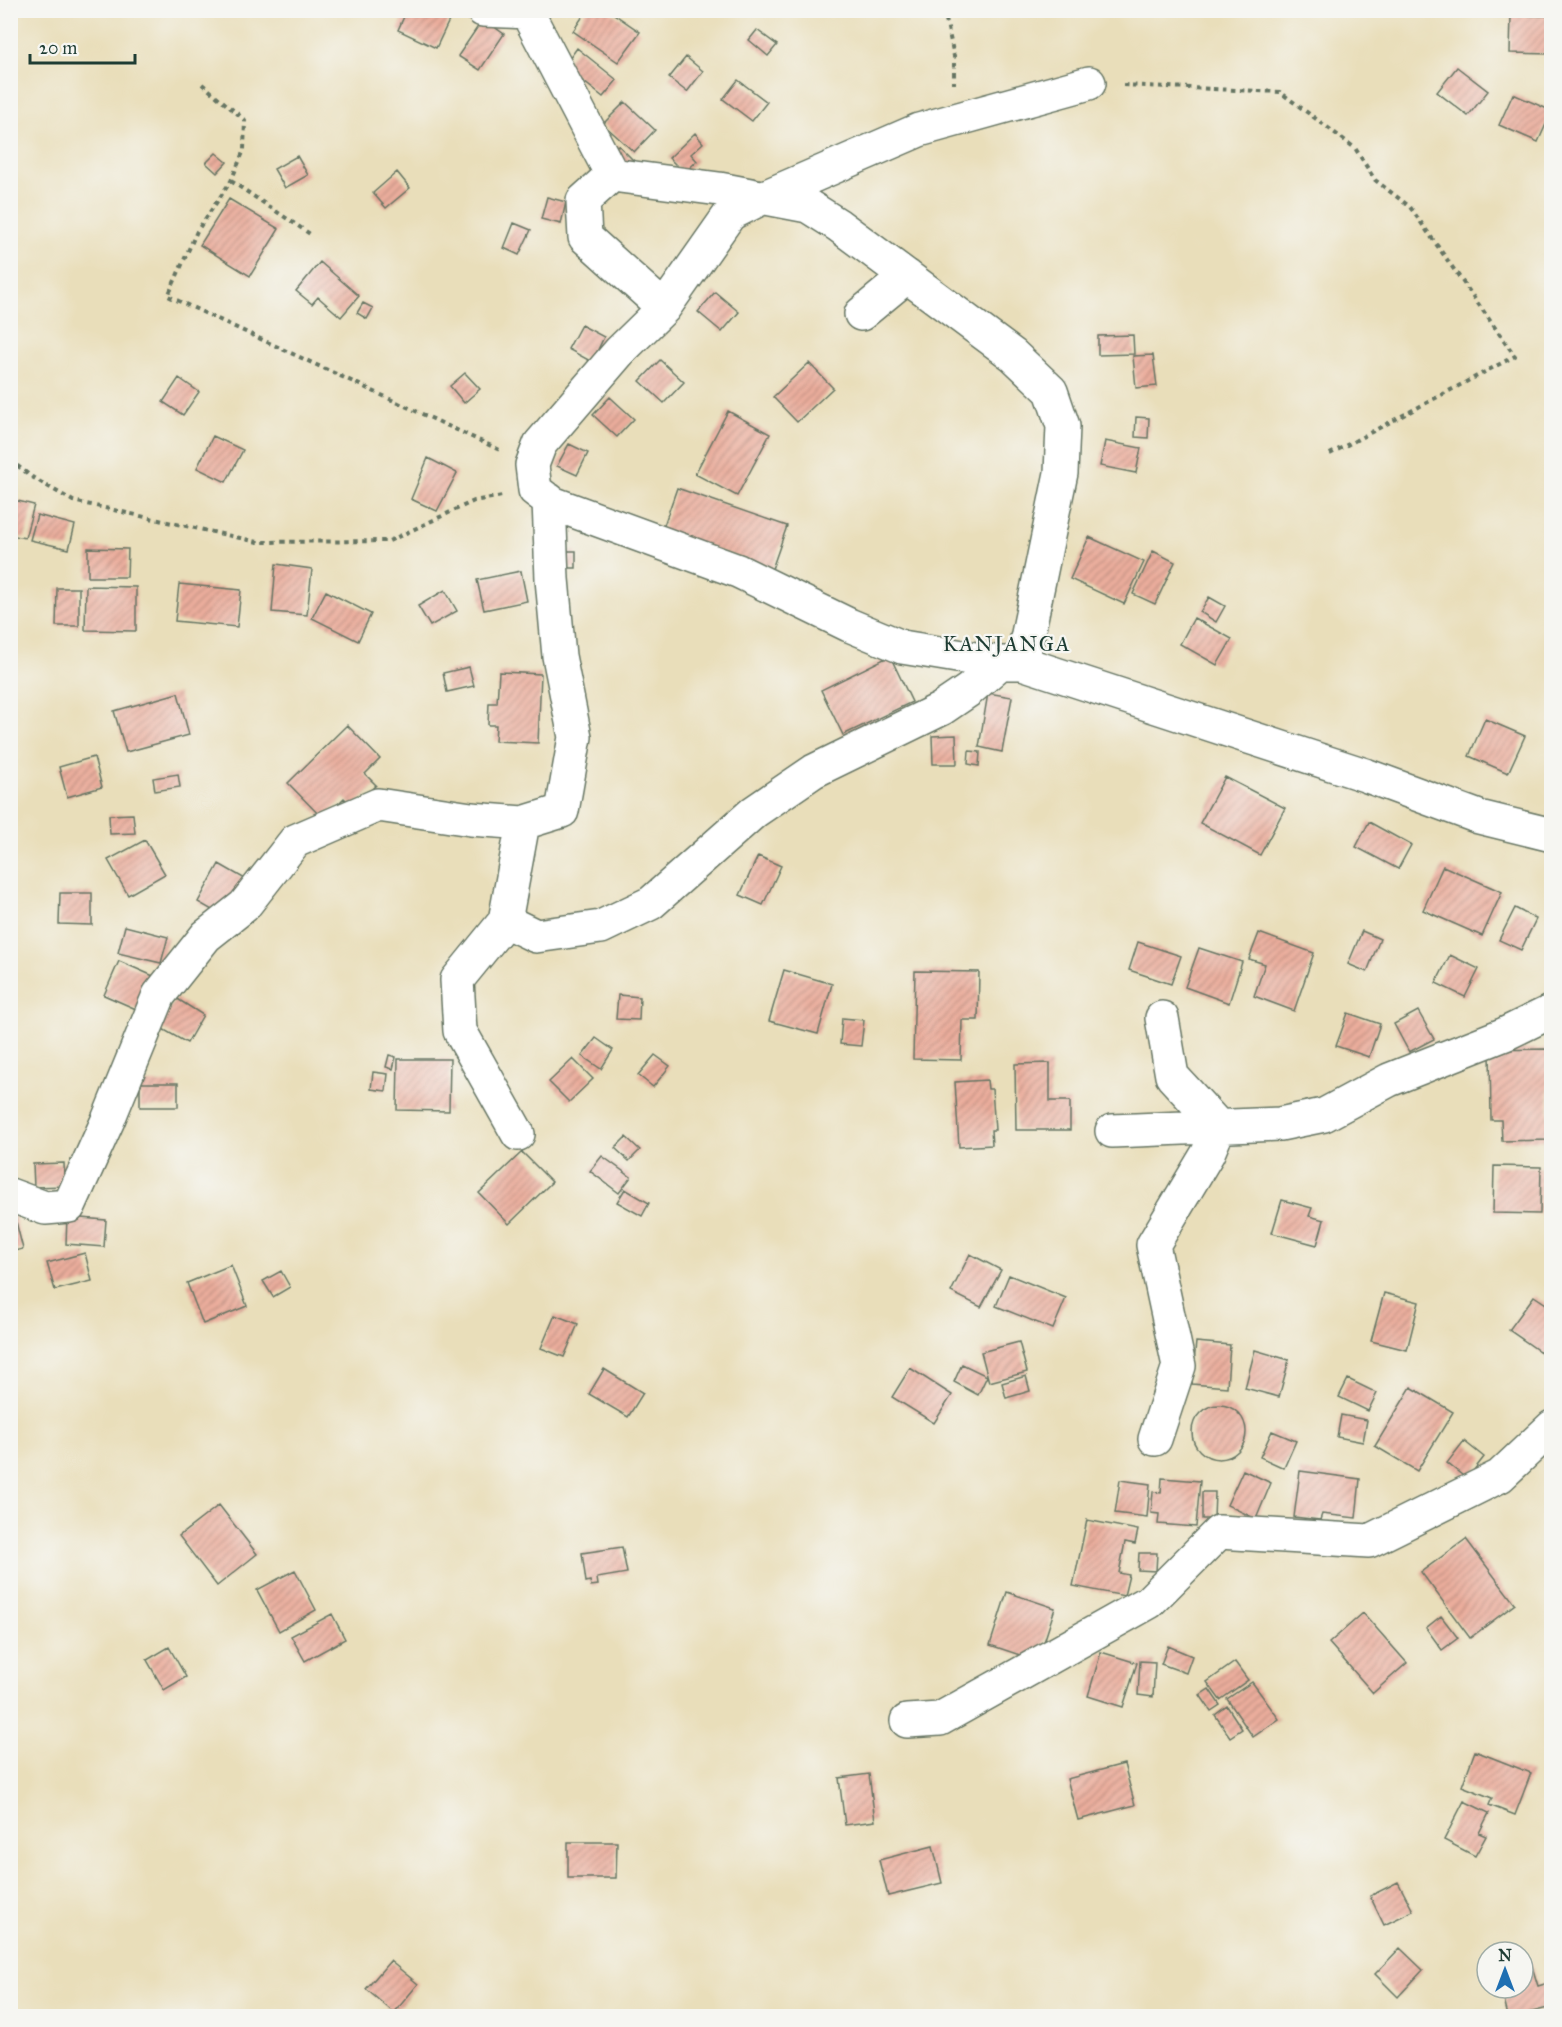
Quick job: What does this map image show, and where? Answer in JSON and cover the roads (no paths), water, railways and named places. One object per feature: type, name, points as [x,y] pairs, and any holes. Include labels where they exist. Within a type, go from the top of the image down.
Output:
[{"type":"street","points":[[483,10],[527,12],[612,175]]},
{"type":"street","points":[[10,1195],[45,1208],[69,1206],[108,1120],[159,995],[206,936],[244,906],[295,841],[378,806],[471,819],[523,823],[562,811],[575,737],[559,656],[552,579],[539,485],[540,444],[620,351],[664,308],[730,214],[919,130],[1089,83]]},
{"type":"street","points":[[505,921],[536,936],[601,927],[651,903],[754,812],[814,771],[941,709],[1011,663],[1061,473],[1063,426],[1051,391],[1021,362],[838,225],[808,206],[719,189],[612,175],[583,201],[585,237],[664,308]]},
{"type":"street","points":[[861,314],[907,276]]},
{"type":"street","points":[[539,485],[738,571],[849,625],[902,646],[1011,663],[1365,775],[1479,817],[1551,835]]},
{"type":"street","points":[[518,1134],[460,1031],[457,980],[505,921],[523,823]]},
{"type":"street","points":[[1112,1131],[1280,1124],[1324,1115],[1389,1080],[1505,1034],[1551,1011]]},
{"type":"street","points":[[1162,1018],[1172,1077],[1219,1127]]},
{"type":"street","points":[[1155,1439],[1179,1366],[1153,1245],[1208,1153],[1219,1127]]},
{"type":"street","points":[[907,1721],[940,1719],[1149,1602],[1219,1532],[1369,1540],[1500,1476],[1551,1427]]},
{"type":"district","name":"KANJANGA","points":[[1007,644]]}]
